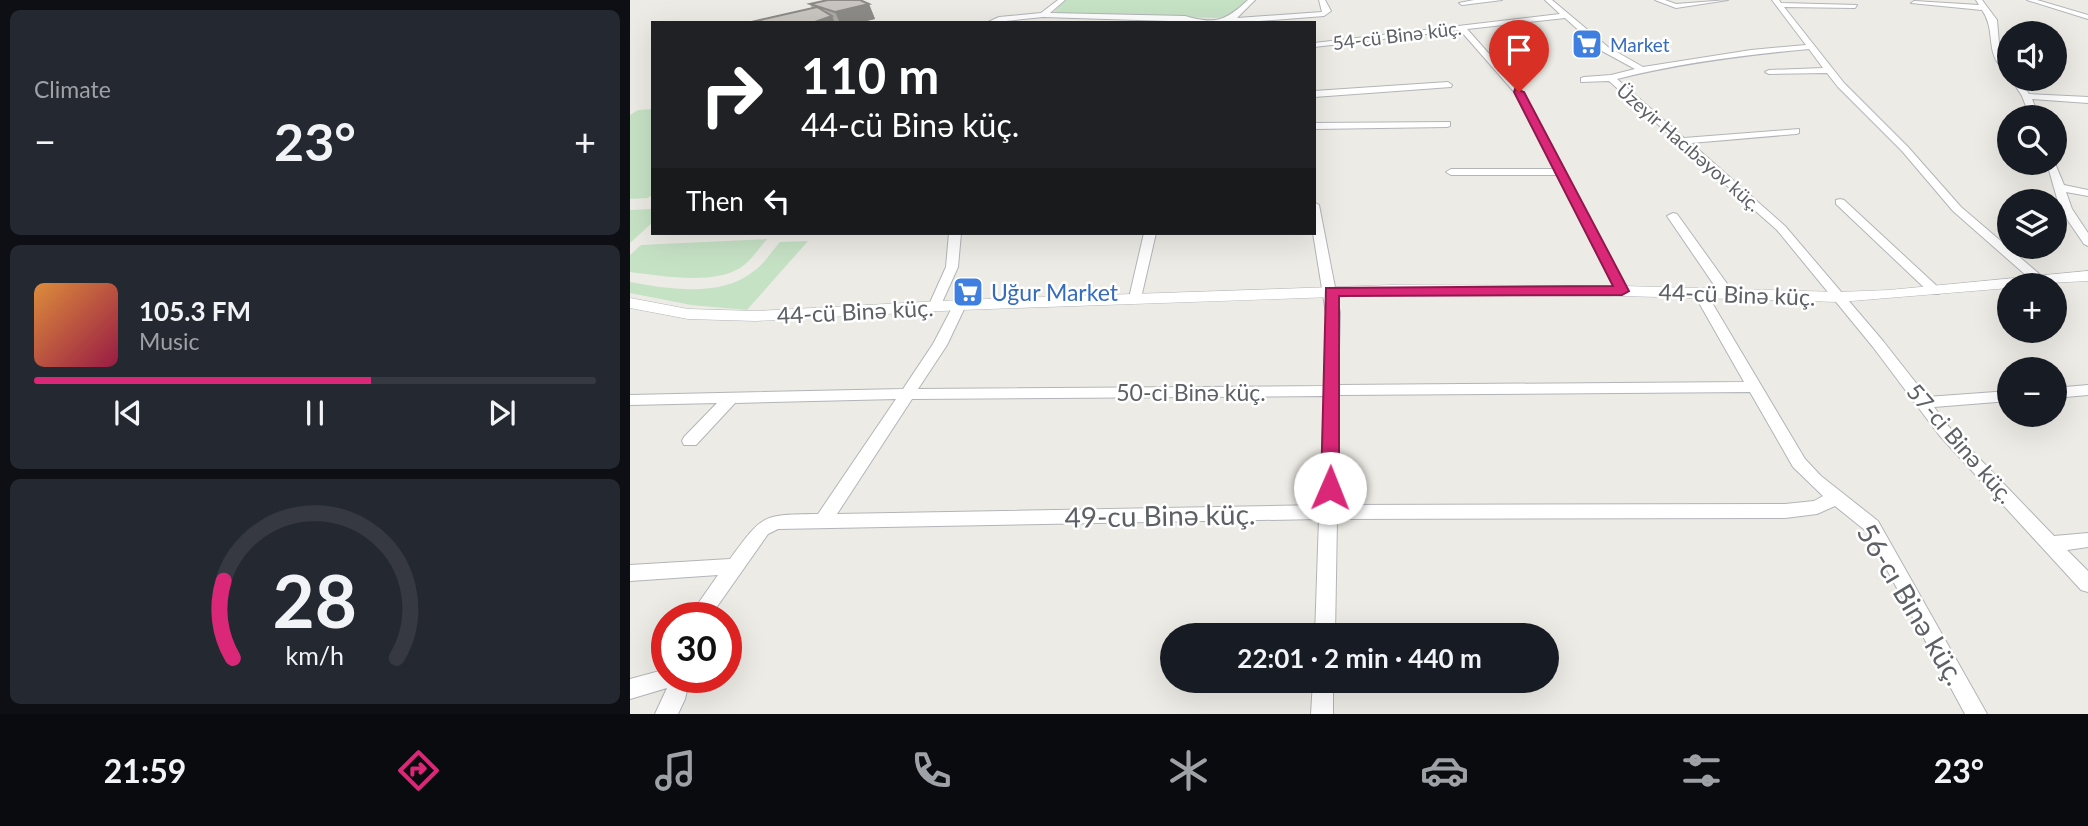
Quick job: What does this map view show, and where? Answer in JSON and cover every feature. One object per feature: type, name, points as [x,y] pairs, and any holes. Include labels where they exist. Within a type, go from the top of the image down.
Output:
[{"type":"street","points":[[1043,15],[1062,0]]},
{"type":"street","points":[[1231,20],[1252,0]]},
{"type":"street","points":[[1220,21],[1324,14],[1327,11],[1322,0]]},
{"type":"street","points":[[1460,2],[1499,0]]},
{"type":"street","name":"Üzeyir Hacıbəyov küç.","points":[[1548,0],[1605,49],[1642,71]]},
{"type":"street","points":[[1658,0],[1676,6],[1725,0]]},
{"type":"street","points":[[1979,0],[1986,8],[1996,31],[1993,38],[1997,56]]},
{"type":"street","points":[[2030,0],[2088,16]]},
{"type":"street","points":[[1460,2],[1469,10]]},
{"type":"street","points":[[1776,2],[1854,6]]},
{"type":"street","points":[[1776,2],[1828,70],[1964,216],[2031,273]]},
{"type":"street","points":[[1914,3],[1986,8]]},
{"type":"street","points":[[994,21],[1043,15],[1059,20],[1185,18],[1193,21]]},
{"type":"street","name":"54-cü Binə küç.","points":[[1316,45],[1564,16]]},
{"type":"street","points":[[1476,18],[1483,25]]},
{"type":"street","points":[[1461,27],[1519,92],[1622,291]]},
{"type":"street","points":[[1350,41],[1358,52]]},
{"type":"street","points":[[1642,71],[1751,52],[1811,47]]},
{"type":"street","points":[[1769,72],[1828,70]]},
{"type":"street","name":"Üzeyir Hacıbəyov küç.","points":[[1611,78],[1642,71]]},
{"type":"street","points":[[1584,80],[1611,78]]},
{"type":"street","name":"Üzeyir Hacıbəyov küç.","points":[[1611,78],[1781,228],[1839,298]]},
{"type":"street","points":[[1316,94],[1448,85]]},
{"type":"street","points":[[2023,91],[2029,105]]},
{"type":"street","points":[[2026,96],[2088,101]]},
{"type":"street","points":[[1316,126],[1447,124]]},
{"type":"street","points":[[1681,141],[1796,131]]},
{"type":"street","points":[[1451,172],[1560,172]]},
{"type":"street","points":[[2056,175],[2066,209],[2088,242]]},
{"type":"street","points":[[2061,188],[2088,192]]},
{"type":"street","points":[[1840,202],[1935,291]]},
{"type":"street","points":[[1316,215],[1331,292],[1332,391],[1325,623]]},
{"type":"street","points":[[1673,216],[1728,295]]},
{"type":"street","points":[[934,307],[952,267],[955,235]]},
{"type":"street","points":[[1135,298],[1150,235]]},
{"type":"street","name":"44-cü Binə küç.","points":[[2067,278],[2088,276]]},
{"type":"street","name":"44-cü Binə küç.","points":[[630,303],[688,314],[745,316],[960,305],[1331,292],[1622,291],[1839,298],[1997,285]]},
{"type":"street","name":"56-cı Binə küç.","points":[[1700,294],[1753,387],[1811,480],[1860,514],[1872,526],[1976,714]]},
{"type":"street","name":"57-ci Binə küç.","points":[[1839,298],[1878,344],[1921,403],[2088,584]]},
{"type":"street","points":[[824,520],[940,345],[960,305]]},
{"type":"street","name":"50-ci Binə küç.","points":[[630,400],[908,394],[1753,387]]},
{"type":"street","points":[[2067,392],[2088,390]]},
{"type":"street","points":[[690,441],[732,397]]},
{"type":"street","points":[[1921,403],[1997,397]]},
{"type":"street","name":"49-cu Binə küç.","points":[[709,602],[766,525],[824,520],[1329,512],[1786,511],[1817,507],[1835,498]]},
{"type":"street","points":[[2051,544],[2088,540]]},
{"type":"street","points":[[630,573],[735,566]]},
{"type":"street","points":[[630,689],[651,683]]},
{"type":"street","points":[[666,714],[677,693]]},
{"type":"street","points":[[1322,714],[1323,693]]},
{"type":"green space","points":[[1065,0],[1247,0],[1226,18],[1053,13]]},
{"type":"green space","points":[[651,109],[651,196],[630,199],[630,115],[638,110]]},
{"type":"green space","points":[[651,209],[651,224],[630,243],[630,210]]},
{"type":"green space","points":[[767,239],[744,265],[729,273],[686,278],[630,272],[630,255],[641,245]]},
{"type":"green space","points":[[808,241],[747,310],[691,305],[630,293],[630,282],[677,289],[726,285],[741,280],[758,268],[780,242]]},
{"type":"building","points":[[828,0],[860,0],[869,4],[835,12],[810,4]]},
{"type":"building","points":[[817,7],[832,16],[818,21],[756,21]]},
{"type":"place","name":"Market","points":[[1587,44]]},
{"type":"place","name":"Uğur Market","points":[[968,292]]},
{"type":"route","points":[[1330,488],[1333,365],[1331,292],[1622,291],[1519,92]]}]
